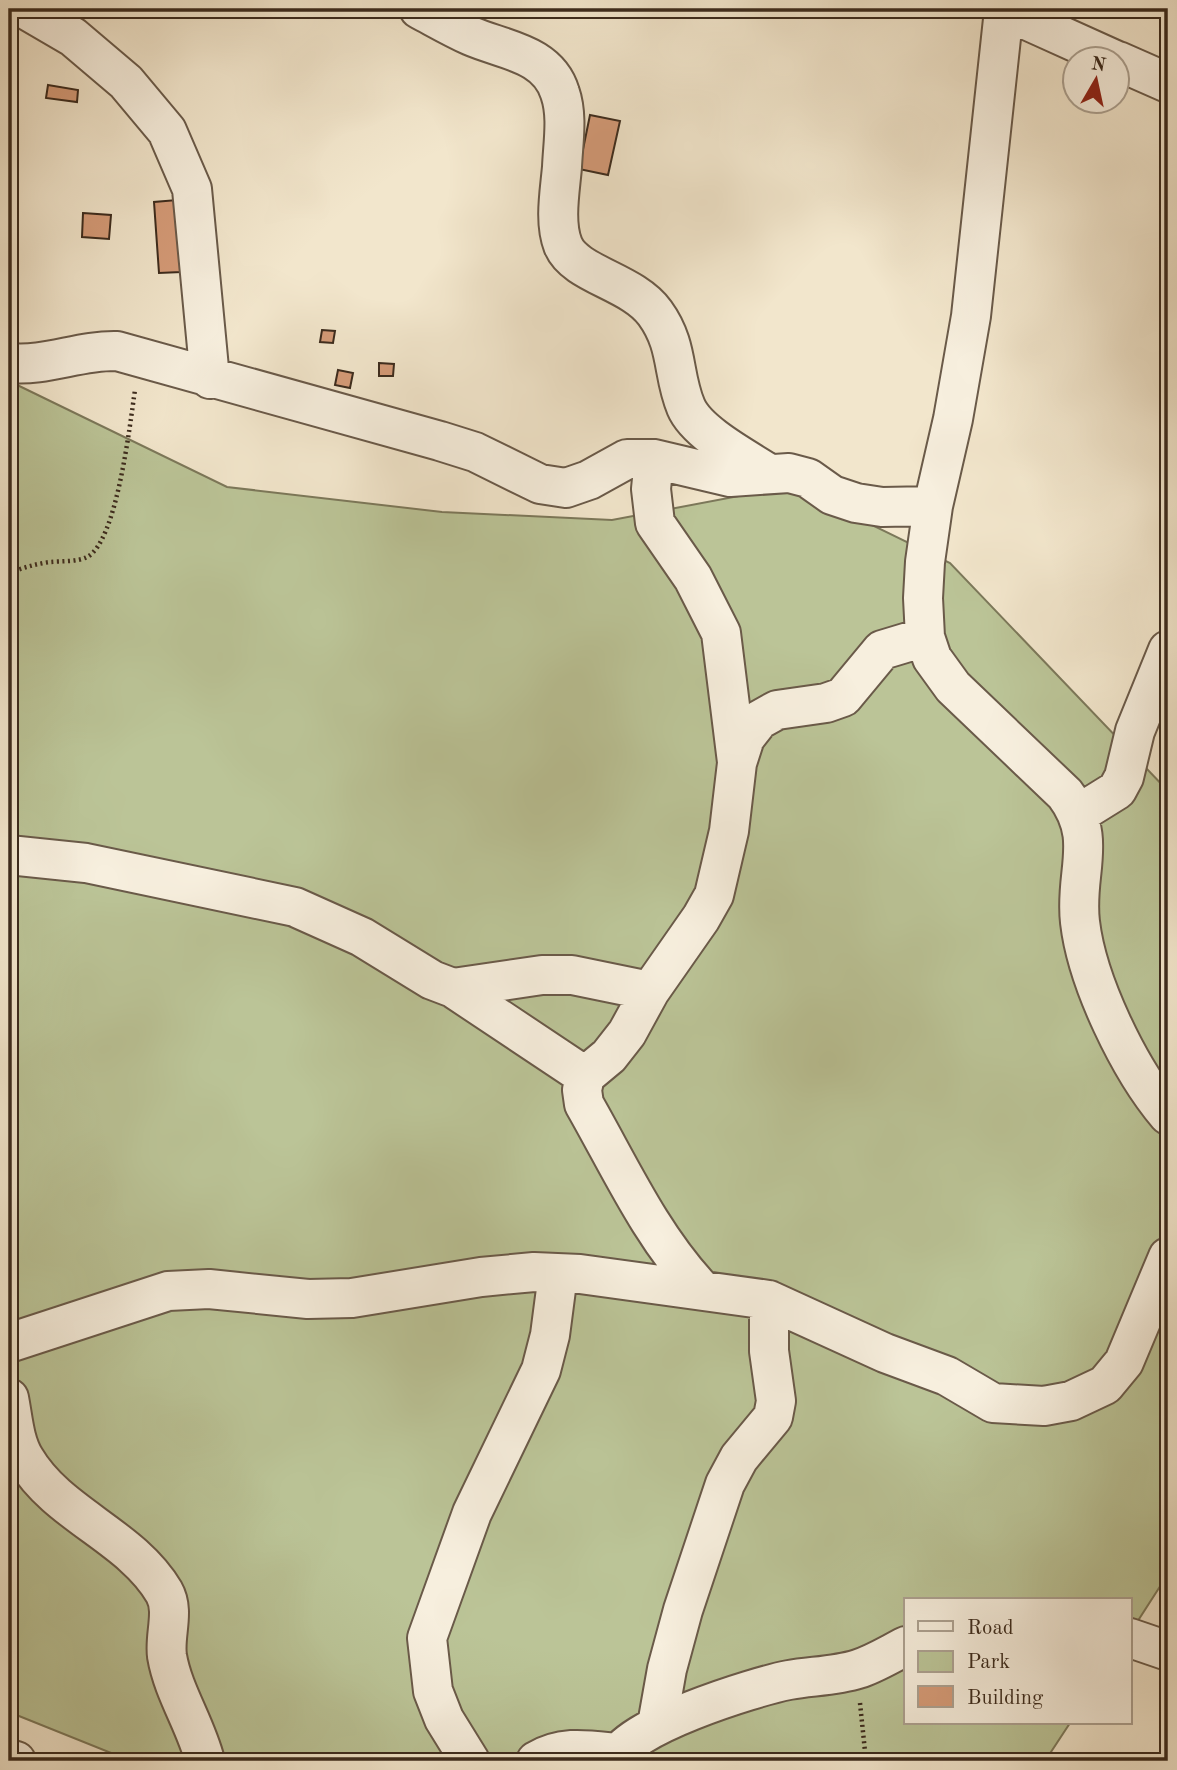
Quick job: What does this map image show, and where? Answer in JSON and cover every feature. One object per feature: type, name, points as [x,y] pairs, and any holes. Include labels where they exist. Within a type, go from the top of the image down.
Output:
[{"type":"street","points":[[25,9],[73,37],[126,82],[167,131],[192,190],[210,379]]},
{"type":"street","points":[[419,9],[471,36],[523,54],[549,72],[560,92],[565,120],[558,229],[564,247],[575,264],[628,288],[654,311],[673,345],[687,410],[724,445],[768,473]]},
{"type":"street","points":[[1088,46],[1019,12],[971,316],[953,419],[933,506],[922,597],[925,637],[932,658],[953,687],[1065,794],[1080,813],[1084,831],[1080,922],[1096,986],[1133,1064],[1153,1097],[1168,1115]]},
{"type":"street","points":[[1132,67],[1168,83]]},
{"type":"street","points":[[9,363],[32,366],[92,351],[140,356],[210,379],[463,448],[540,484],[566,488],[589,480],[627,459],[654,459],[730,477],[789,473],[808,478],[832,495],[856,503],[882,507],[933,506]]},
{"type":"street","points":[[654,459],[652,503],[655,523],[693,578],[721,633],[737,763]]},
{"type":"street","points":[[700,1288],[671,1257],[648,1221],[584,1104],[582,1090],[585,1076],[609,1056],[627,1033],[650,991],[714,895],[729,831],[737,763],[745,738],[758,720],[777,710],[826,703],[843,697],[883,650],[925,637]]},
{"type":"street","points":[[1080,813],[1117,790],[1124,777],[1135,731],[1168,650]]},
{"type":"street","points":[[9,855],[86,863],[295,907],[362,937],[432,981],[453,988],[585,1076]]},
{"type":"street","points":[[453,988],[542,975],[572,975],[650,991]]},
{"type":"street","points":[[9,1343],[168,1291],[209,1289],[308,1299],[352,1298],[481,1277],[558,1273],[700,1288],[769,1300],[885,1353],[947,1376],[993,1403],[1044,1406],[1071,1401],[1105,1385],[1125,1362],[1168,1257]]},
{"type":"street","points":[[470,1761],[444,1719],[433,1691],[427,1637],[472,1513],[541,1370],[550,1335],[558,1273]]},
{"type":"street","points":[[657,1725],[680,1622],[724,1484],[740,1458],[773,1417],[776,1401],[769,1351],[769,1300]]},
{"type":"street","points":[[9,1398],[16,1437],[25,1458],[41,1481],[131,1554],[165,1594],[169,1605],[167,1655],[205,1761]]},
{"type":"street","points":[[1132,1639],[1168,1651]]},
{"type":"street","points":[[536,1761],[559,1751],[577,1748],[616,1757],[657,1725],[750,1689],[858,1669],[904,1647]]},
{"type":"street","points":[[9,1759],[16,1761]]},
{"type":"path","points":[[9,573],[26,566],[86,558],[97,550],[110,522],[123,470],[140,356]]},
{"type":"path","points":[[858,1669],[866,1761]]},
{"type":"green space","points":[[9,381],[227,487],[442,512],[612,520],[792,486],[950,563],[1168,791],[1168,1574],[1132,1630],[1132,1598],[904,1598],[904,1724],[1069,1724],[1045,1761],[131,1761],[9,1712]]},
{"type":"building","points":[[48,85],[78,90],[77,102],[46,98]]},
{"type":"building","points":[[590,115],[620,121],[608,175],[579,169]]},
{"type":"building","points":[[177,200],[181,272],[159,273],[154,202]]},
{"type":"building","points":[[83,213],[111,215],[109,239],[82,237]]},
{"type":"building","points":[[322,330],[335,331],[333,343],[320,342]]},
{"type":"building","points":[[379,363],[394,364],[393,376],[379,376]]},
{"type":"building","points":[[338,370],[353,373],[350,388],[335,385]]}]
